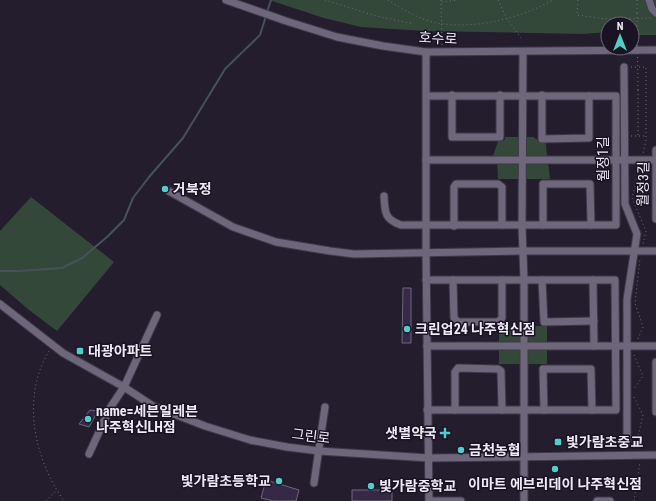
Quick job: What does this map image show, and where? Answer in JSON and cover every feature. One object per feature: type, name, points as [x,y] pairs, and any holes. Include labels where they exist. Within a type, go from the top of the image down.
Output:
[{"type":"street","name":"호수로","points":[[226,0],[245,8],[337,37],[383,46],[426,52],[656,50]]},
{"type":"street","points":[[649,0],[652,9],[656,13]]},
{"type":"street","points":[[426,52],[426,280],[429,501],[461,501]]},
{"type":"street","points":[[523,52],[522,251],[524,280],[524,501]]},
{"type":"street","points":[[624,67],[624,204],[637,234],[638,251],[626,299],[626,442]]},
{"type":"street","points":[[452,95],[452,137],[500,137],[500,95]]},
{"type":"street","name":"월정1길","points":[[542,95],[542,138],[589,138],[588,96]]},
{"type":"street","name":"월정1길","points":[[384,196],[385,210],[388,219],[401,225],[616,225],[616,96],[427,96]]},
{"type":"street","name":"월정3길","points":[[656,150],[656,219]]},
{"type":"street","points":[[426,160],[656,160]]},
{"type":"street","points":[[454,226],[454,187],[456,184],[498,184],[502,187],[502,225]]},
{"type":"street","name":"월정1길","points":[[543,225],[543,184],[590,184],[591,225]]},
{"type":"street","points":[[165,189],[233,227],[276,242],[330,252],[354,254],[522,251],[656,251]]},
{"type":"street","points":[[426,280],[615,280],[616,410],[428,410]]},
{"type":"street","points":[[453,280],[454,318],[458,322],[498,322],[502,318],[502,280]]},
{"type":"street","points":[[542,280],[544,322],[594,321]]},
{"type":"street","points":[[593,280],[594,346]]},
{"type":"street","name":"그린로","points":[[0,304],[63,353],[124,387],[153,406],[205,426],[250,440],[319,451],[429,458],[656,455]]},
{"type":"street","points":[[89,454],[110,408],[124,387],[157,316]]},
{"type":"street","points":[[427,346],[656,346]]},
{"type":"street","points":[[656,362],[656,412]]},
{"type":"street","points":[[454,410],[455,372],[458,368],[498,369],[501,371],[502,410]]},
{"type":"street","points":[[544,410],[543,369],[591,369],[592,410]]},
{"type":"street","points":[[314,483],[325,407]]},
{"type":"street","points":[[597,501],[610,501]]},
{"type":"path","points":[[325,0],[376,16],[414,24]]},
{"type":"path","points":[[388,0],[410,13],[441,24],[475,25],[507,19],[533,11],[553,0]]},
{"type":"path","points":[[442,52],[441,1],[458,0]]},
{"type":"path","points":[[498,0],[507,19],[520,38]]},
{"type":"path","points":[[578,0],[577,15],[606,19],[656,17]]},
{"type":"path","points":[[637,0],[638,136]]},
{"type":"path","points":[[624,67],[646,67],[646,136],[632,198],[646,231],[638,251],[635,303],[643,327],[633,353],[643,376],[631,393],[643,415],[638,437],[641,456],[634,501]]},
{"type":"path","points":[[624,136],[646,136]]},
{"type":"path","points":[[52,345],[38,374],[33,411],[39,449],[48,472],[64,501]]},
{"type":"path","points":[[46,501],[57,490]]},
{"type":"green space","points":[[269,0],[656,0],[656,35],[640,35],[640,16],[600,16],[600,33],[583,34],[425,31],[361,27],[324,18]]},
{"type":"green space","points":[[505,137],[533,137],[538,140],[546,141],[550,179],[498,179],[497,158],[492,158],[498,141],[503,141]]},
{"type":"green space","points":[[31,197],[114,262],[57,331],[29,310],[0,285],[0,231]]},
{"type":"green space","points":[[499,326],[547,326],[547,364],[499,364]]},
{"type":"building","points":[[403,288],[411,288],[411,343],[402,343]]},
{"type":"building","name":"name=세븐일레븐 나주혁신LH점","points":[[90,410],[98,411],[89,427],[79,424]]},
{"type":"building","points":[[266,480],[299,490],[296,501],[273,501],[261,498]]},
{"type":"building","points":[[352,490],[389,490],[389,492],[392,492],[392,501],[352,501]]},
{"type":"waterway","points":[[267,12],[271,0]]},
{"type":"waterway","points":[[0,271],[62,268],[82,258],[107,237],[124,220],[133,198],[149,177],[183,138],[225,69],[260,35],[266,16]]},
{"type":"place","name":"거북정","points":[[165,189]]},
{"type":"place","name":"크린업24 나주혁신점","points":[[407,329]]},
{"type":"place","name":"대광아파트","points":[[80,351]]},
{"type":"place","name":"name=세븐일레븐 나주혁신LH점","points":[[88,419]]},
{"type":"place","name":"샛별약국","points":[[445,433]]},
{"type":"place","name":"빛가람초중교","points":[[558,442]]},
{"type":"place","name":"금천농협","points":[[461,450]]},
{"type":"place","name":"이마트 에브리데이 나주혁신점","points":[[555,469]]},
{"type":"place","name":"빛가람초등학교","points":[[279,481]]},
{"type":"place","name":"빛가람중학교","points":[[371,486]]}]
